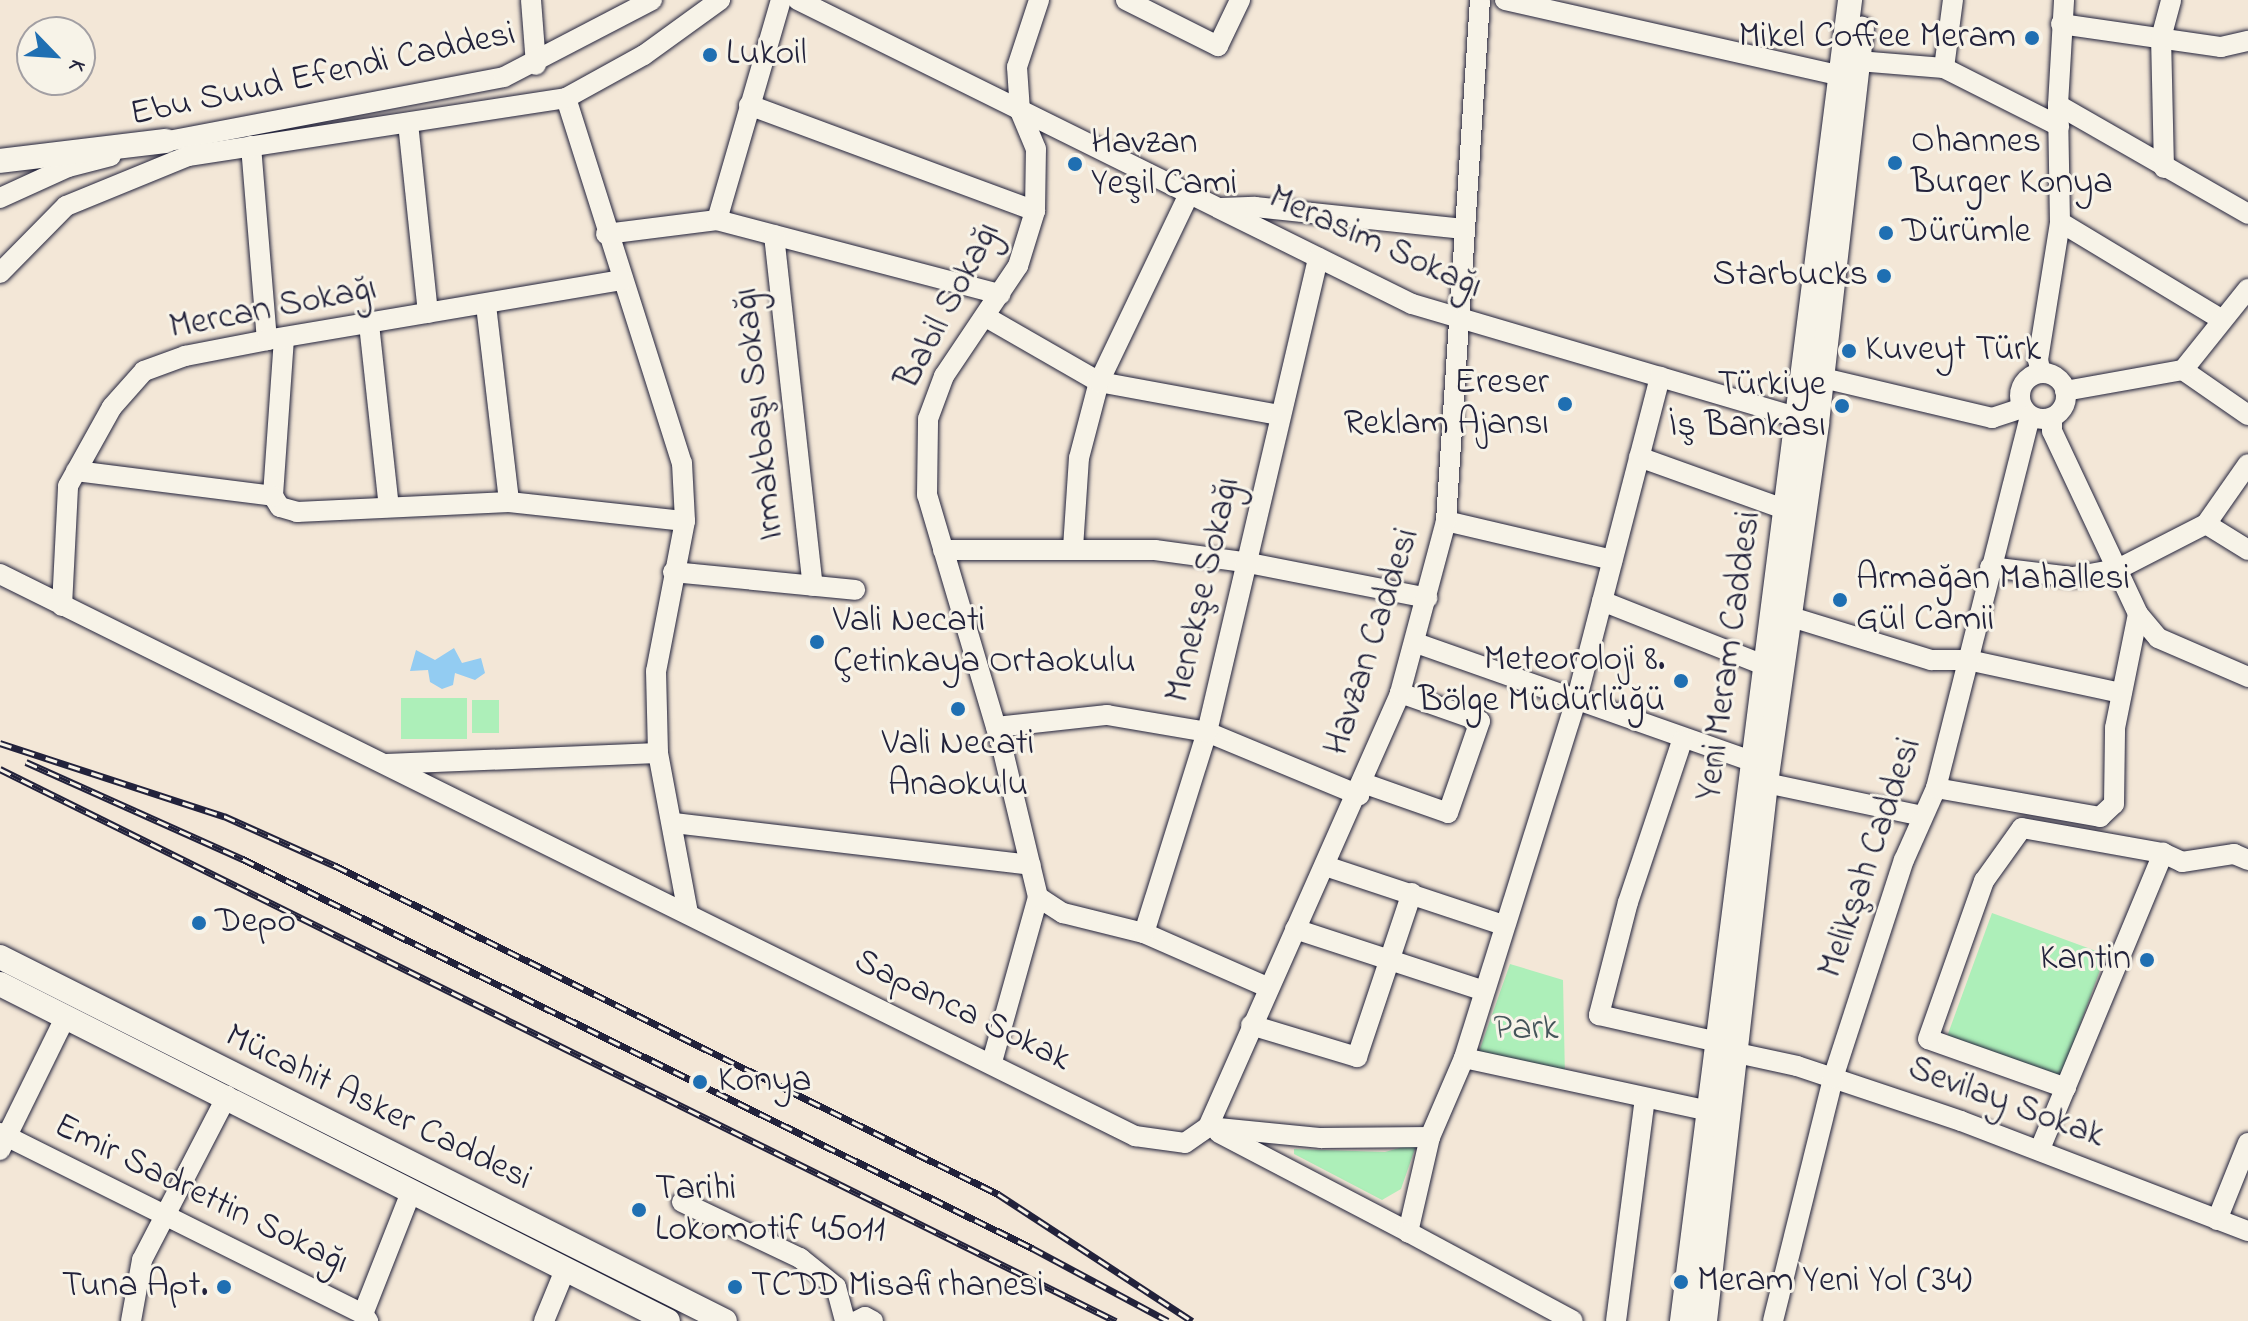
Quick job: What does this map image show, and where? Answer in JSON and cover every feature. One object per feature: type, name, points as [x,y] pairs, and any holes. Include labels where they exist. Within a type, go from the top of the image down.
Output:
[{"type":"main road","name":"Yeni Meram Caddesi","points":[[1705,1321],[1751,761],[1787,510],[1807,420],[1823,378],[1849,68],[1850,0]]},
{"type":"main road","name":"Yeni Meram Caddesi","points":[[1682,1321],[1709,1111],[1727,1048],[1766,783],[1788,616],[1807,420],[1849,68],[1866,0]]},
{"type":"main road","points":[[0,161],[166,141]]},
{"type":"main road","name":"Mücahit Asker Caddesi","points":[[0,957],[725,1321]]},
{"type":"main road","name":"Mücahit Asker Caddesi","points":[[0,984],[668,1321]]},
{"type":"street","points":[[531,0],[536,65]]},
{"type":"street","name":"Ebu Suud Efendi Caddesi","points":[[0,198],[68,167],[166,141],[504,77],[536,65],[652,0]]},
{"type":"street","name":"Ebu Suud Efendi Caddesi","points":[[0,273],[50,220],[85,196],[188,156],[566,98],[644,55],[720,0]]},
{"type":"street","points":[[717,220],[781,0]]},
{"type":"street","name":"Merasim Sokağı","points":[[798,0],[1318,258],[1457,321],[1807,420]]},
{"type":"street","name":"Babil Sokağı","points":[[992,1062],[1038,897],[996,727],[927,495],[928,419],[944,376],[1018,266],[1035,211],[1036,149],[1020,111],[1017,67],[1039,0]]},
{"type":"street","points":[[1126,0],[1218,46],[1240,0]]},
{"type":"street","name":"Havzan Caddesi","points":[[1208,1127],[1267,987],[1361,789],[1400,693],[1416,643],[1446,521],[1480,0]]},
{"type":"street","points":[[1505,0],[1849,68],[1944,68],[2058,115],[2248,214]]},
{"type":"street","points":[[1944,68],[1953,0]]},
{"type":"street","points":[[2064,0],[2058,115],[2060,222],[2038,360],[2041,373],[2055,376],[2065,391],[2063,408],[2052,418],[2052,431],[2138,614],[2158,638],[2248,677]]},
{"type":"street","points":[[2164,168],[2161,38],[2171,0]]},
{"type":"street","points":[[2061,24],[2221,47],[2248,41]]},
{"type":"street","points":[[566,98],[606,234],[682,463],[685,521],[656,671],[658,753],[674,823],[688,914]]},
{"type":"street","points":[[749,105],[1035,211]]},
{"type":"street","points":[[408,123],[428,313]]},
{"type":"street","points":[[251,146],[276,339],[273,496],[280,507],[297,512],[509,502],[685,521]]},
{"type":"street","points":[[1073,548],[1079,458],[1099,382],[1189,194]]},
{"type":"street","points":[[1217,208],[1255,207],[1464,229]]},
{"type":"street","points":[[606,234],[717,220],[1000,294]]},
{"type":"street","points":[[2060,222],[2221,319]]},
{"type":"street","name":"Irmakbaşı Sokağı","points":[[774,235],[813,586]]},
{"type":"street","name":"Menekşe Sokağı","points":[[1144,933],[1207,732],[1278,415],[1318,258]]},
{"type":"street","name":"Mercan Sokağı","points":[[62,606],[68,486],[112,407],[144,371],[185,356],[623,280]]},
{"type":"street","points":[[2065,391],[2183,370],[2207,346],[2221,319],[2248,290]]},
{"type":"street","points":[[486,305],[509,502]]},
{"type":"street","points":[[986,317],[1099,382],[1278,415]]},
{"type":"street","points":[[369,324],[389,507]]},
{"type":"street","points":[[2183,370],[2248,415]]},
{"type":"street","name":"Melikşah Caddesi","points":[[1773,1321],[1833,1078],[1904,860],[1936,788],[2026,412],[2022,385],[2041,373]]},
{"type":"street","points":[[1408,1232],[1430,1137],[1464,1058],[1482,990],[1577,698],[1660,377]]},
{"type":"street","points":[[1823,378],[1992,418],[2026,412],[2052,418]]},
{"type":"street","points":[[1639,457],[1787,510]]},
{"type":"street","points":[[1990,567],[2073,577],[2118,569],[2206,524],[2248,464]]},
{"type":"street","points":[[76,471],[273,496]]},
{"type":"street","points":[[1446,521],[1612,560]]},
{"type":"street","points":[[2206,524],[2248,550]]},
{"type":"street","points":[[943,550],[1073,548],[1244,562],[1427,598]]},
{"type":"street","points":[[673,572],[855,590]]},
{"type":"street","name":"Sapanca Sokak","points":[[0,574],[992,1062],[1135,1136],[1185,1143],[1208,1127]]},
{"type":"street","points":[[1602,601],[1764,665]]},
{"type":"street","points":[[1936,788],[2100,817],[2114,804],[2121,693],[2138,614]]},
{"type":"street","points":[[1788,616],[1931,660],[1968,660],[2121,693]]},
{"type":"street","points":[[1416,643],[1577,698],[1682,741],[1751,761]]},
{"type":"street","points":[[996,727],[1107,715],[1207,732],[1361,789],[1448,813],[1480,721],[1400,693]]},
{"type":"street","name":"Sevilay Sokak","points":[[1682,741],[1628,902],[1599,1015],[1833,1078],[2040,1149],[2248,1231]]},
{"type":"street","points":[[382,764],[658,753]]},
{"type":"street","points":[[1766,783],[1923,816]]},
{"type":"street","points":[[674,823],[1031,865]]},
{"type":"street","points":[[2066,1088],[1928,1039],[1984,881],[2022,828],[2163,853],[2182,862],[2246,854]]},
{"type":"street","points":[[2040,1149],[2163,853]]},
{"type":"street","points":[[1325,866],[1503,925]]},
{"type":"street","points":[[1251,1025],[1357,1057],[1392,963],[1412,893]]},
{"type":"street","points":[[1038,897],[1063,913],[1144,933],[1267,987]]},
{"type":"street","points":[[1295,929],[1482,990]]},
{"type":"street","points":[[2,1140],[66,1016]]},
{"type":"street","points":[[1464,1058],[1709,1111]]},
{"type":"street","points":[[131,1321],[142,1260],[227,1096]]},
{"type":"street","points":[[1616,1321],[1645,1099]]},
{"type":"street","points":[[1208,1127],[1321,1138],[1430,1137]]},
{"type":"street","points":[[1208,1127],[1573,1321]]},
{"type":"street","name":"Emir Sadrettin Sokağı","points":[[2,1140],[165,1215],[366,1317]]},
{"type":"street","points":[[2217,1220],[2248,1143]]},
{"type":"street","points":[[366,1317],[411,1192]]},
{"type":"street","points":[[682,1202],[800,1258],[836,1287],[845,1321]]},
{"type":"street","points":[[544,1321],[565,1270]]},
{"type":"street","points":[[857,1321],[865,1317],[873,1321]]},
{"type":"green space","points":[[401,698],[467,698],[467,739],[401,739]]},
{"type":"green space","points":[[472,700],[499,700],[499,733],[472,733]]},
{"type":"green space","points":[[1992,913],[2106,954],[2061,1078],[1947,1037]]},
{"type":"green space","name":"Park","points":[[1510,964],[1563,980],[1565,1078],[1476,1060]]},
{"type":"green space","points":[[1417,1143],[1401,1189],[1382,1200],[1294,1154],[1294,1149],[1385,1152]]},
{"type":"water","points":[[454,648],[462,663],[481,658],[485,673],[475,680],[455,673],[453,685],[442,689],[430,682],[428,670],[410,671],[416,650],[435,660]]},
{"type":"railway","points":[[0,743],[224,816],[336,866],[998,1194],[1192,1321]]},
{"type":"railway","points":[[26,762],[243,859],[1032,1248],[1168,1321]]},
{"type":"railway","points":[[0,769],[1116,1321]]},
{"type":"place","name":"Mikel Coffee Meram","points":[[2032,38]]},
{"type":"place","name":"Lukoil","points":[[710,55]]},
{"type":"place","name":"Ohannes Burger Konya","points":[[1895,163]]},
{"type":"place","name":"Havzan Yeşil Cami","points":[[1075,164]]},
{"type":"place","name":"Dürümle","points":[[1886,233]]},
{"type":"place","name":"Starbucks","points":[[1884,276]]},
{"type":"place","name":"Kuveyt Türk","points":[[1849,351]]},
{"type":"place","name":"Ereser Reklam Ajansı","points":[[1565,404]]},
{"type":"place","name":"Türkiye İş Bankası","points":[[1842,406]]},
{"type":"place","name":"Armağan Mahallesi Gül Camii","points":[[1840,600]]},
{"type":"place","name":"Vali Necati Çetinkaya Ortaokulu","points":[[817,642]]},
{"type":"place","name":"Meteoroloji 8. Bölge Müdürlüğü","points":[[1681,681]]},
{"type":"place","name":"Vali Necati Anaokulu","points":[[958,709]]},
{"type":"place","name":"Depo","points":[[199,923]]},
{"type":"place","name":"Kantin","points":[[2147,960]]},
{"type":"place","name":"Konya","points":[[700,1082]]},
{"type":"place","name":"Tarihi Lokomotif 45011","points":[[639,1210]]},
{"type":"place","name":"Meram Yeni Yol (34)","points":[[1681,1282]]},
{"type":"place","name":"Tuna Apt.","points":[[224,1287]]},
{"type":"place","name":"TCDD Misafirhanesi","points":[[735,1287]]}]
